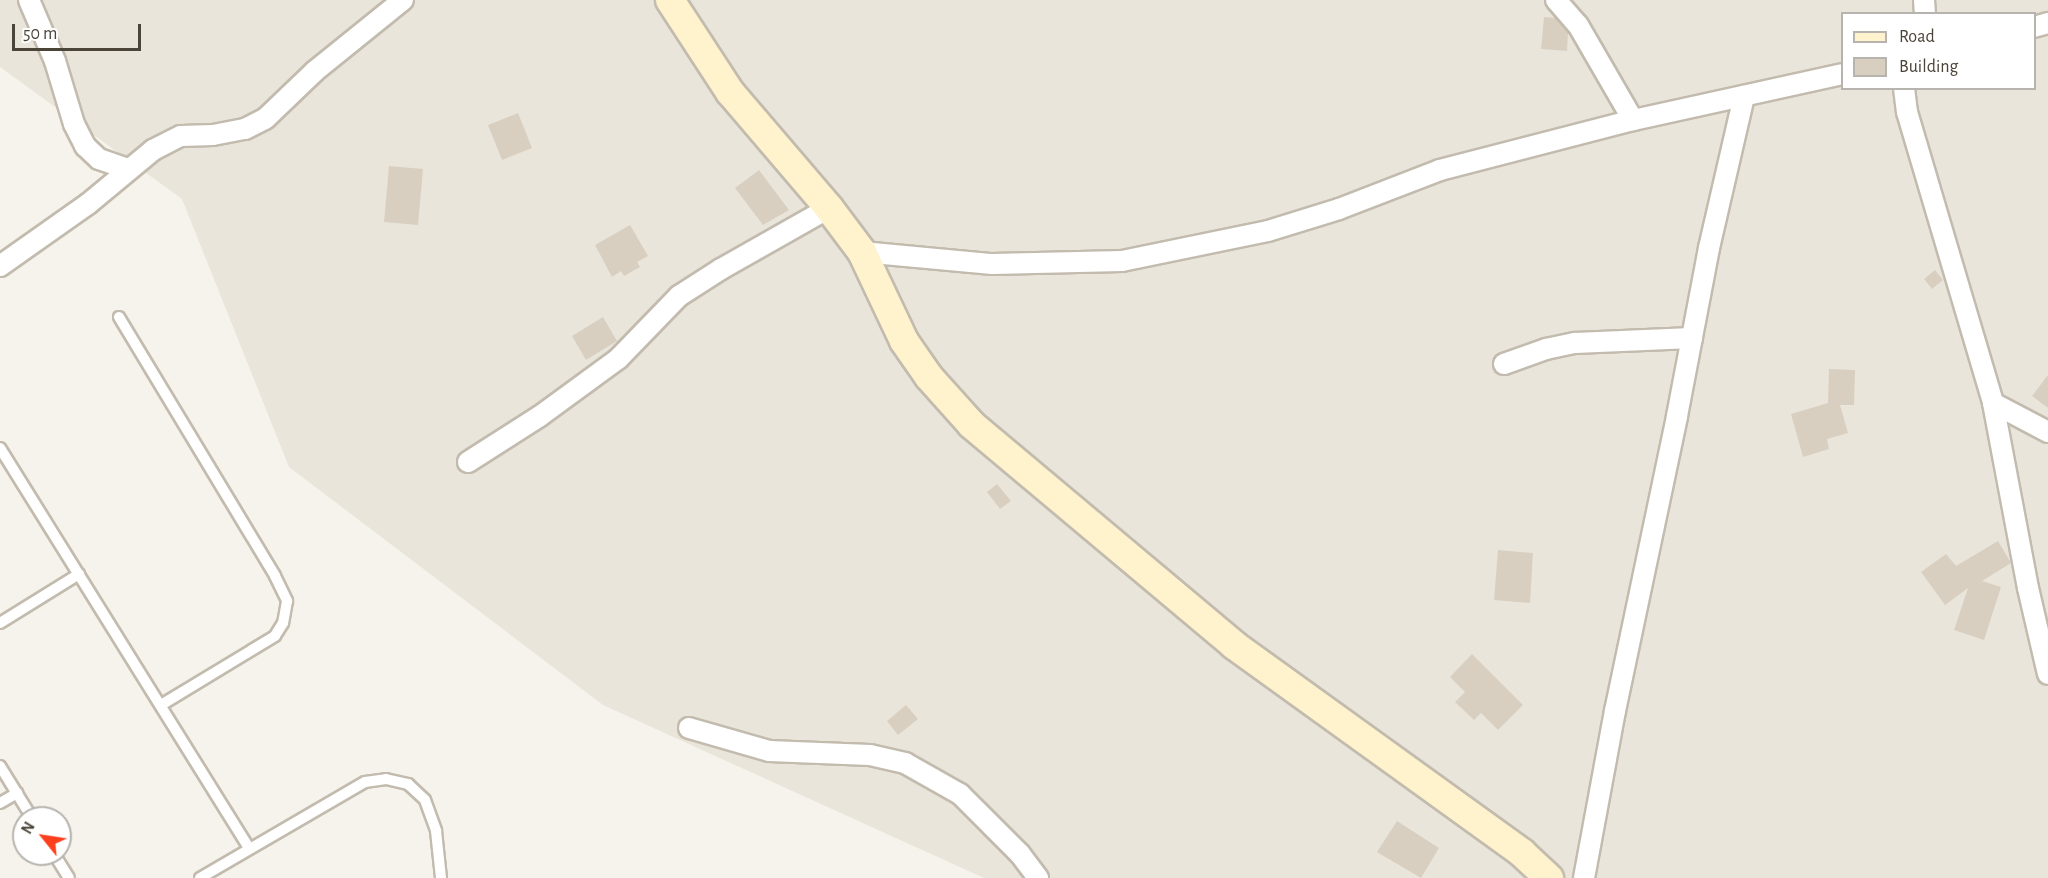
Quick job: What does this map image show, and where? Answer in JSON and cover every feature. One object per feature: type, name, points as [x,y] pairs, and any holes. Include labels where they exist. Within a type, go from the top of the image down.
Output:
[{"type":"street","points":[[29,0],[55,61],[74,124],[85,146],[99,159],[128,169]]},
{"type":"street","points":[[0,266],[88,204],[153,150],[181,136],[213,135],[245,129],[266,119],[285,98],[403,0]]},
{"type":"street","points":[[670,0],[730,92],[829,208],[862,252],[904,340],[929,377],[972,425],[1234,645],[1522,853],[1549,878]]},
{"type":"street","points":[[1556,0],[1578,25],[1633,120]]},
{"type":"street","points":[[862,252],[992,264],[1122,261],[1268,231],[1339,208],[1440,170],[1633,120],[1841,74]]},
{"type":"street","points":[[1904,90],[1907,112],[1993,403],[2028,588],[2048,674]]},
{"type":"street","points":[[1584,878],[1615,711],[1709,248],[1744,96]]},
{"type":"street","points":[[468,462],[540,416],[618,359],[679,296],[721,269],[829,208]]},
{"type":"street","points":[[1504,364],[1546,349],[1575,343],[1692,338]]},
{"type":"street","points":[[1993,403],[2048,432]]},
{"type":"street","points":[[689,728],[769,751],[870,755],[905,763],[960,794],[1020,854],[1038,878]]},
{"type":"lane","points":[[119,317],[275,576],[287,601],[283,622],[275,636],[161,705]]},
{"type":"lane","points":[[0,448],[249,848]]},
{"type":"lane","points":[[0,623],[79,574]]},
{"type":"lane","points":[[0,766],[24,806]]},
{"type":"lane","points":[[202,877],[365,782],[386,779],[408,784],[425,800],[436,831],[441,878]]},
{"type":"lane","points":[[0,803],[16,793]]},
{"type":"shaded area","points":[[0,0],[2048,0],[2048,878],[984,878],[603,705],[289,467],[182,199],[0,67]]},
{"type":"building","points":[[1544,17],[1555,18],[1568,32],[1567,51],[1541,49]]},
{"type":"building","points":[[518,113],[532,148],[502,160],[488,125]]},
{"type":"building","points":[[389,166],[423,169],[418,225],[384,222]]},
{"type":"building","points":[[759,170],[789,210],[763,225],[735,188]]},
{"type":"building","points":[[630,225],[648,256],[637,262],[640,267],[624,276],[621,271],[612,277],[595,245]]},
{"type":"building","points":[[1935,270],[1943,280],[1932,289],[1924,279]]},
{"type":"building","points":[[603,317],[617,341],[586,360],[572,336]]},
{"type":"building","points":[[1829,369],[1855,370],[1854,405],[1840,405],[1848,433],[1827,439],[1829,449],[1803,457],[1791,414],[1828,403]]},
{"type":"building","points":[[2048,375],[2048,408],[2032,396]]},
{"type":"building","points":[[997,484],[1011,501],[1000,509],[987,492]]},
{"type":"building","points":[[1998,541],[2011,563],[1982,581],[2001,587],[1984,640],[1954,630],[1968,588],[1945,605],[1921,572],[1946,554],[1956,566]]},
{"type":"building","points":[[1498,550],[1533,553],[1530,603],[1494,600]]},
{"type":"building","points":[[1472,654],[1523,705],[1498,730],[1481,713],[1474,720],[1455,702],[1465,692],[1450,677]]},
{"type":"building","points":[[906,705],[918,719],[898,735],[887,721]]},
{"type":"building","points":[[1397,821],[1439,848],[1421,878],[1377,852]]}]
